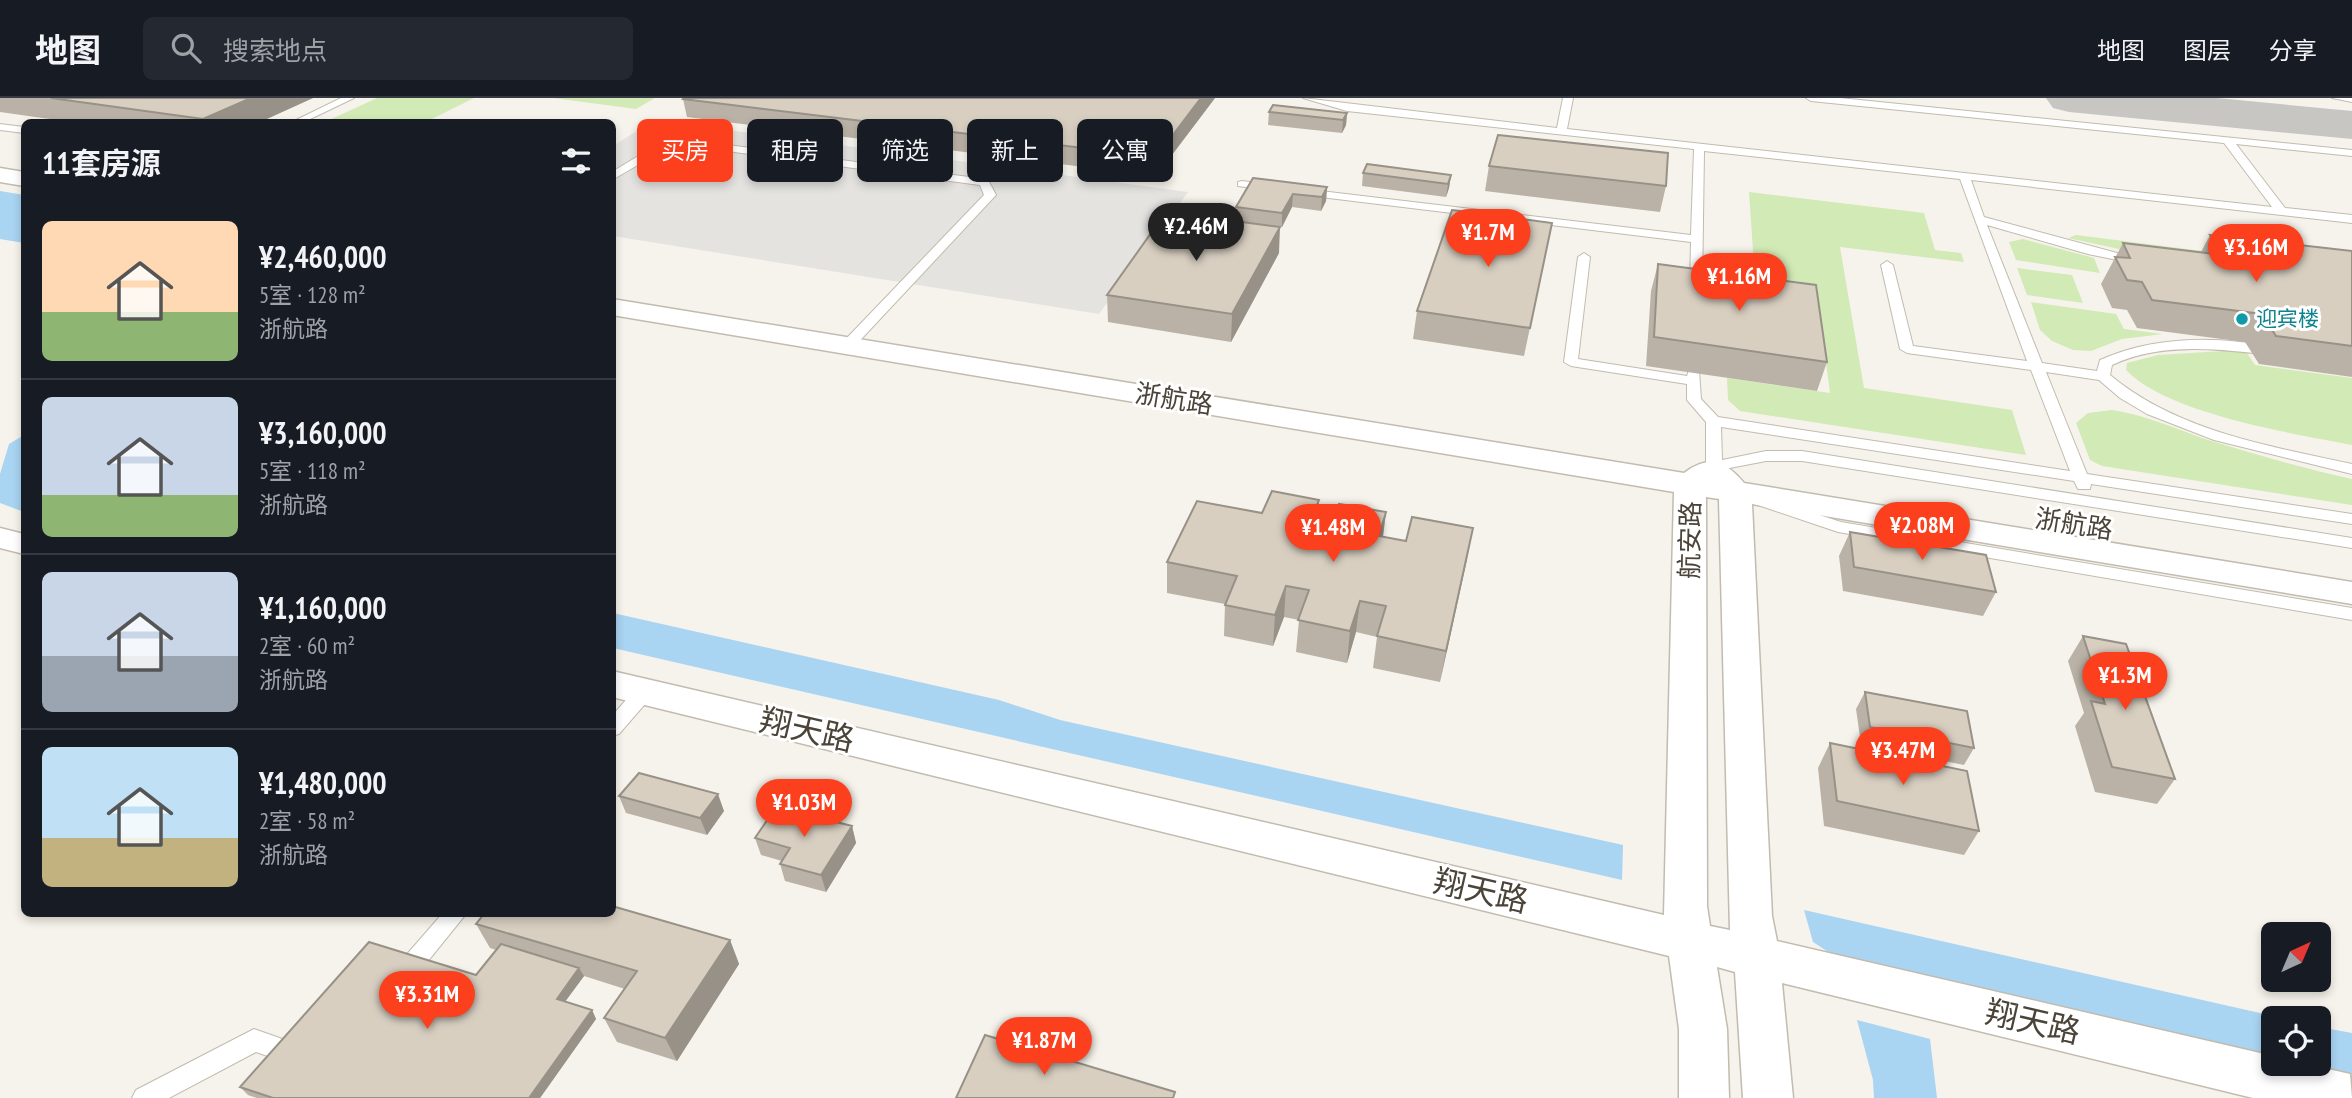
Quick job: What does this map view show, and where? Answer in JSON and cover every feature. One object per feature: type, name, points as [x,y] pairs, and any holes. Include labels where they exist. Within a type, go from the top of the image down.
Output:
[{"type":"street","points":[[0,161],[21,164]]},
{"type":"street","points":[[0,175],[21,178]]},
{"type":"street","name":"浙航路","points":[[616,290],[855,338],[1713,481],[2352,593]]},
{"type":"street","name":"浙航路","points":[[616,308],[855,338]]},
{"type":"street","name":"浙航路","points":[[1713,481],[2352,568]]},
{"type":"street","name":"航安路","points":[[1704,1098],[1703,1029],[1685,906],[1713,481]]},
{"type":"street","name":"航安路","points":[[1713,481],[1768,1098]]},
{"type":"street","points":[[0,538],[21,543]]},
{"type":"street","name":"翔天路","points":[[629,688],[2350,1098]]},
{"type":"lane","points":[[304,119],[349,98]]},
{"type":"lane","points":[[1308,98],[1347,108],[2352,219]]},
{"type":"lane","points":[[1561,132],[1568,98]]},
{"type":"lane","points":[[1811,98],[2352,153]]},
{"type":"lane","points":[[2337,98],[2352,99]]},
{"type":"lane","points":[[0,127],[21,130]]},
{"type":"lane","points":[[2227,140],[2281,211]]},
{"type":"lane","points":[[616,175],[657,149],[697,144],[984,182],[990,194],[855,338]]},
{"type":"lane","points":[[1696,297],[1699,147]]},
{"type":"lane","points":[[1964,176],[1992,256],[2091,501]]},
{"type":"lane","points":[[1241,184],[1283,189]]},
{"type":"lane","points":[[1297,191],[1697,239]]},
{"type":"lane","points":[[1981,220],[2092,251],[2157,264]]},
{"type":"lane","points":[[1584,257],[1571,362],[1694,377],[1694,400],[1713,421],[2352,519]]},
{"type":"lane","points":[[1886,265],[1907,349],[2103,376],[2116,391],[2142,406],[2203,431],[2352,469]]},
{"type":"lane","points":[[2103,376],[2105,363],[2149,349],[2208,346],[2290,354]]},
{"type":"lane","points":[[1713,421],[1713,481]]},
{"type":"lane","name":"浙航路","points":[[1713,481],[1766,456],[1802,456],[2352,543]]},
{"type":"lane","name":"浙航路","points":[[1713,481],[1838,527],[2352,614]]},
{"type":"lane","points":[[616,719],[629,688]]},
{"type":"lane","points":[[386,995],[452,917]]},
{"type":"lane","points":[[145,1098],[254,1040],[314,1061]]},
{"type":"green space","points":[[377,98],[474,98],[432,119],[332,119]]},
{"type":"green space","points":[[553,98],[655,98],[636,109]]},
{"type":"green space","points":[[1749,192],[1924,213],[1935,250],[1961,253],[1964,262],[1840,247],[1864,388],[2012,410],[2026,455],[1740,411],[1728,400],[1727,378],[1830,393],[1818,304],[1756,295]]},
{"type":"green space","points":[[2076,235],[2219,253],[2151,256],[2068,238]]},
{"type":"green space","points":[[2023,239],[2094,258],[2100,273],[2016,260],[2009,242]]},
{"type":"green space","points":[[2017,268],[2072,275],[2083,303],[2027,295]]},
{"type":"green space","points":[[2031,302],[2116,314],[2124,329],[2163,334],[2122,339],[2091,351],[2073,350],[2052,341],[2040,330]]},
{"type":"green space","points":[[2223,351],[2247,353],[2255,365],[2352,378],[2352,445],[2265,428],[2200,410],[2170,399],[2126,370],[2127,363],[2158,355]]},
{"type":"green space","points":[[2112,410],[2148,418],[2260,455],[2352,479],[2352,505],[2102,466],[2090,460],[2076,423],[2088,413]]},
{"type":"shaded area","points":[[637,131],[637,182],[733,182],[733,131],[747,133],[747,182],[843,182],[843,145],[857,147],[857,182],[953,182],[953,160],[967,162],[967,182],[1063,182],[1063,175],[1077,177],[1077,182],[1114,182],[1188,192],[1099,314],[616,236],[616,144]]},
{"type":"water","points":[[0,191],[21,194],[21,242],[0,239]]},
{"type":"water","points":[[21,437],[21,511],[0,503],[0,474],[9,444]]},
{"type":"water","points":[[616,614],[999,700],[1060,720],[1623,845],[1622,880],[616,649]]},
{"type":"water","points":[[1804,910],[2261,1013],[2261,1057],[1842,961],[1813,942]]},
{"type":"water","points":[[1857,1020],[1930,1039],[1937,1098],[1874,1098],[1873,1080]]},
{"type":"water","points":[[2331,1029],[2352,1033],[2352,1079],[2331,1074]]},
{"type":"building","points":[[51,98],[251,98],[203,119]]},
{"type":"building","points":[[1201,98],[1173,135],[1173,119],[1077,119],[1077,147],[1063,146],[1063,119],[967,119],[967,134],[953,132],[953,119],[857,120],[683,99]]},
{"type":"building","points":[[1273,105],[1347,113],[1343,120],[1269,112]]},
{"type":"building","points":[[1498,135],[1668,153],[1666,186],[1489,166]]},
{"type":"building","points":[[1367,164],[1451,175],[1448,184],[1363,173]]},
{"type":"building","points":[[1253,178],[1327,187],[1322,197],[1293,194],[1282,213],[1236,207]]},
{"type":"building","points":[[1452,210],[1552,223],[1530,328],[1417,311]]},
{"type":"building","points":[[1166,212],[1280,227],[1232,314],[1107,295]]},
{"type":"building","points":[[2210,235],[2352,251],[2352,346],[2276,336],[2262,314],[2152,300],[2142,282],[2127,280],[2115,257],[2130,258],[2123,243],[2223,255]]},
{"type":"building","points":[[1658,264],[1816,285],[1827,362],[1654,337]]},
{"type":"building","points":[[1272,491],[1319,500],[1310,522],[1331,527],[1339,504],[1386,512],[1379,536],[1406,541],[1412,517],[1473,528],[1446,651],[1377,636],[1386,606],[1360,601],[1350,631],[1298,620],[1309,590],[1286,586],[1275,615],[1225,605],[1237,576],[1167,562],[1197,501],[1262,513]]},
{"type":"building","points":[[1850,532],[1986,555],[1996,592],[1854,567]]},
{"type":"building","points":[[2083,636],[2126,644],[2175,779],[2112,767],[2091,701],[2105,704]]},
{"type":"building","points":[[1865,692],[1967,711],[1974,748],[1870,727]]},
{"type":"building","points":[[1830,743],[1967,771],[1979,831],[1837,801]]},
{"type":"building","points":[[639,773],[718,794],[700,818],[619,796]]},
{"type":"building","points":[[776,807],[852,826],[821,875],[780,864],[790,848],[755,838]]},
{"type":"building","points":[[616,907],[730,940],[665,1038],[604,1018],[637,971],[476,924],[482,917],[616,917]]},
{"type":"building","points":[[369,942],[476,975],[501,944],[579,968],[557,999],[592,1010],[529,1098],[273,1098],[240,1087]]},
{"type":"building","points":[[985,1035],[1175,1092],[1173,1098],[956,1098]]},
{"type":"taxiway","points":[[2069,98],[2352,125]]},
{"type":"place","name":"迎宾楼","points":[[2242,319]]}]
